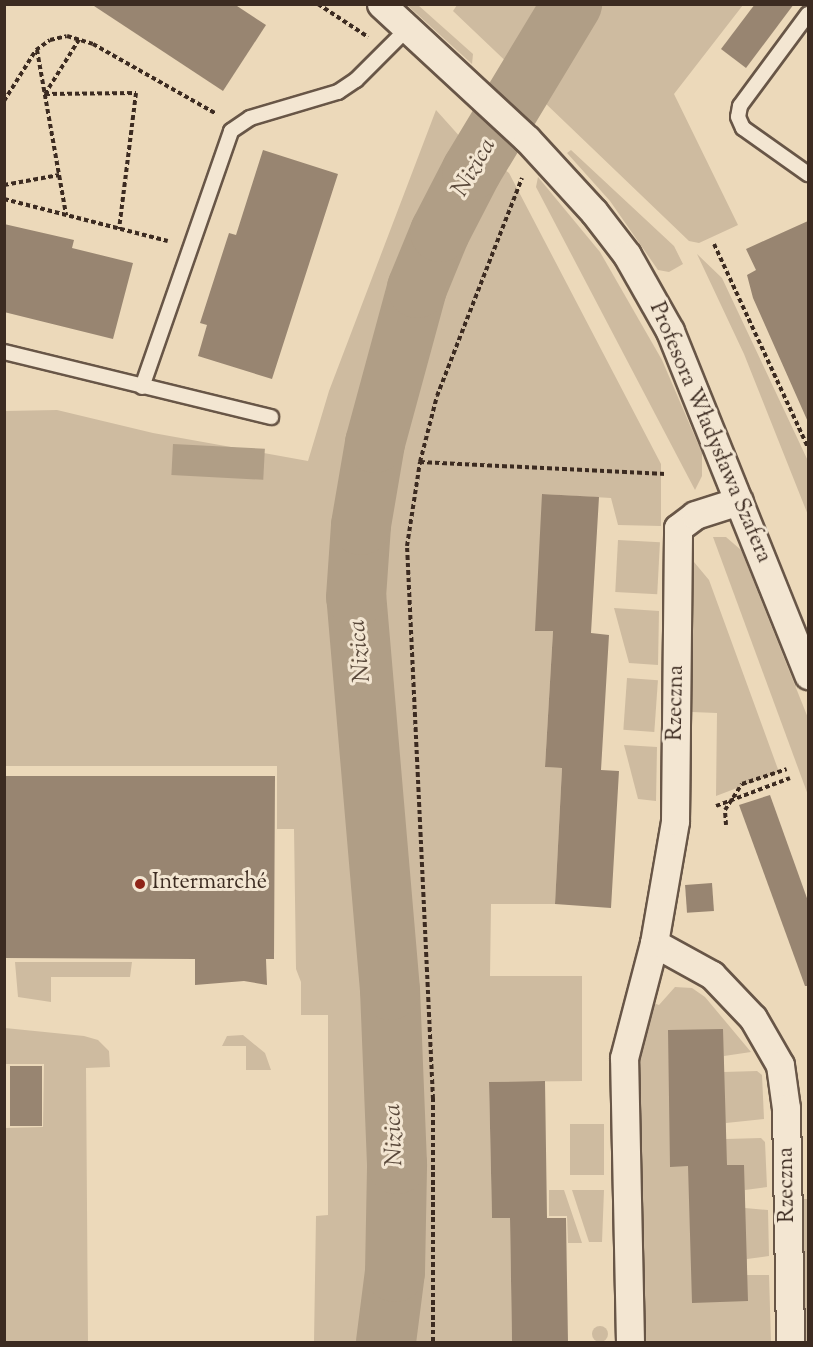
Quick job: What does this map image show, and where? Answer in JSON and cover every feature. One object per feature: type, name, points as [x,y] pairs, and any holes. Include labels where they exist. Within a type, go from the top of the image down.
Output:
[{"type":"street","name":"Profesora Władysława Szafera","points":[[381,4],[527,139],[594,212],[627,255],[654,300],[739,501],[808,675]]},
{"type":"street","name":"Rzeczna","points":[[630,1342],[624,1058],[654,943],[675,821],[678,528],[695,515],[739,501]]},
{"type":"street","name":"Rzeczna","points":[[654,943],[712,975],[753,1018],[780,1065],[786,1108],[790,1342]]},
{"type":"lane","points":[[808,14],[740,106],[738,117],[743,128],[808,174]]},
{"type":"lane","points":[[142,387],[192,247],[226,139],[237,124],[338,92],[356,80],[407,28]]},
{"type":"lane","points":[[4,352],[271,417]]},
{"type":"path","points":[[4,101],[36,50],[58,36],[80,38],[237,124]]},
{"type":"path","points":[[45,94],[80,38]]},
{"type":"path","points":[[36,50],[66,215]]},
{"type":"path","points":[[45,94],[136,93],[119,229]]},
{"type":"path","points":[[4,185],[59,175]]},
{"type":"path","points":[[433,1342],[434,1099],[407,546],[420,462],[437,396],[522,177]]},
{"type":"path","points":[[4,199],[192,247]]},
{"type":"path","points":[[714,244],[808,447]]},
{"type":"path","points":[[420,462],[666,474]]},
{"type":"path","points":[[726,825],[728,801],[742,784],[787,769]]},
{"type":"path","points":[[716,806],[790,778]]},
{"type":"shaded area","points":[[407,5],[418,5],[473,54],[472,64]]},
{"type":"shaded area","points":[[457,5],[554,5],[515,70],[453,11]]},
{"type":"shaded area","points":[[590,5],[743,5],[674,94],[738,225],[699,243],[689,241],[543,101],[556,78],[551,74]]},
{"type":"shaded area","points":[[436,110],[471,149],[430,224],[380,365],[342,508],[338,571],[385,1080],[375,1290],[368,1342],[314,1342],[316,1216],[328,1215],[328,1015],[301,1015],[301,982],[296,969],[294,829],[277,829],[277,766],[5,766],[4,411],[57,410],[153,433],[308,461],[329,391]]},
{"type":"shaded area","points":[[571,150],[674,246],[683,264],[669,272],[658,270],[610,201],[567,153]]},
{"type":"shaded area","points":[[491,159],[509,173],[661,464],[661,526],[618,525],[611,498],[543,494],[553,631],[545,767],[562,768],[555,904],[491,904],[490,976],[582,976],[582,1081],[489,1082],[492,1218],[510,1218],[512,1342],[397,1342],[405,1272],[407,1164],[387,785],[368,562],[377,481],[417,322],[449,236]]},
{"type":"shaded area","points":[[538,177],[600,252],[662,360],[702,453],[702,476],[695,490],[536,187]]},
{"type":"shaded area","points":[[697,254],[722,278],[808,461],[808,515],[744,354]]},
{"type":"shaded area","points":[[173,444],[265,449],[263,480],[171,475]]},
{"type":"shaded area","points":[[713,537],[726,537],[741,550],[808,718],[808,795]]},
{"type":"shaded area","points":[[618,540],[660,542],[657,594],[615,592]]},
{"type":"shaded area","points":[[694,562],[709,580],[779,772],[716,796],[717,713],[692,712]]},
{"type":"shaded area","points":[[614,608],[659,611],[658,665],[629,663]]},
{"type":"shaded area","points":[[627,678],[658,680],[654,732],[623,730]]},
{"type":"shaded area","points":[[624,745],[657,747],[656,801],[638,799]]},
{"type":"shaded area","points":[[15,962],[132,962],[130,977],[51,977],[51,1002],[18,997]]},
{"type":"shaded area","points":[[675,987],[692,988],[705,997],[751,1052],[724,1056],[724,1072],[757,1071],[762,1075],[764,1119],[726,1123],[726,1139],[761,1138],[765,1142],[767,1187],[745,1190],[745,1208],[768,1210],[769,1256],[747,1259],[747,1275],[769,1275],[771,1342],[643,1342],[637,1054],[651,1002],[659,1005]]},
{"type":"shaded area","points":[[5,1028],[84,1036],[98,1040],[109,1051],[110,1067],[86,1068],[88,1342],[5,1342],[5,1128],[43,1127],[44,1064],[5,1064]]},
{"type":"shaded area","points":[[243,1035],[265,1053],[271,1070],[246,1070],[246,1046],[222,1046],[227,1036]]},
{"type":"shaded area","points":[[570,1124],[604,1124],[604,1175],[570,1175]]},
{"type":"shaded area","points":[[549,1190],[564,1190],[582,1243],[568,1243],[567,1216],[549,1216]]},
{"type":"shaded area","points":[[572,1190],[604,1190],[602,1242],[589,1242]]},
{"type":"shaded area","points":[[800,1199],[808,1199],[808,1342],[803,1340]]},
{"type":"shaded area","points":[[597,1326],[603,1326],[608,1334],[606,1340],[597,1342],[592,1337],[592,1331]]},
{"type":"building","points":[[91,4],[234,4],[266,25],[223,91]]},
{"type":"building","points":[[755,4],[794,4],[746,68],[721,49]]},
{"type":"building","points":[[263,150],[338,174],[272,379],[198,356],[207,325],[200,323],[229,233],[236,235]]},
{"type":"building","points":[[808,221],[808,422],[753,298],[747,275],[756,270],[746,249]]},
{"type":"building","points":[[4,224],[74,240],[72,248],[133,263],[113,339],[4,312]]},
{"type":"building","points":[[542,494],[599,497],[591,633],[609,635],[601,770],[619,771],[611,908],[555,904],[562,768],[545,767],[553,631],[535,631]]},
{"type":"building","name":"Intermarché","points":[[4,776],[275,776],[274,959],[266,959],[267,985],[244,981],[195,985],[195,959],[4,958]]},
{"type":"building","points":[[770,795],[808,901],[808,986],[805,986],[739,805]]},
{"type":"building","points":[[712,883],[714,911],[687,913],[685,885]]},
{"type":"building","points":[[723,1029],[727,1165],[744,1165],[748,1301],[692,1303],[688,1166],[670,1167],[668,1030]]},
{"type":"building","points":[[10,1066],[42,1066],[42,1126],[10,1126]]},
{"type":"building","points":[[545,1081],[547,1218],[566,1218],[568,1342],[512,1342],[510,1218],[492,1218],[489,1082]]},
{"type":"waterway","name":"Nizica","points":[[386,1342],[395,1272],[397,1164],[390,990],[356,597],[361,525],[375,443],[417,288],[440,232],[472,170],[572,4]]},
{"type":"place","name":"Intermarché","points":[[140,884]]}]
